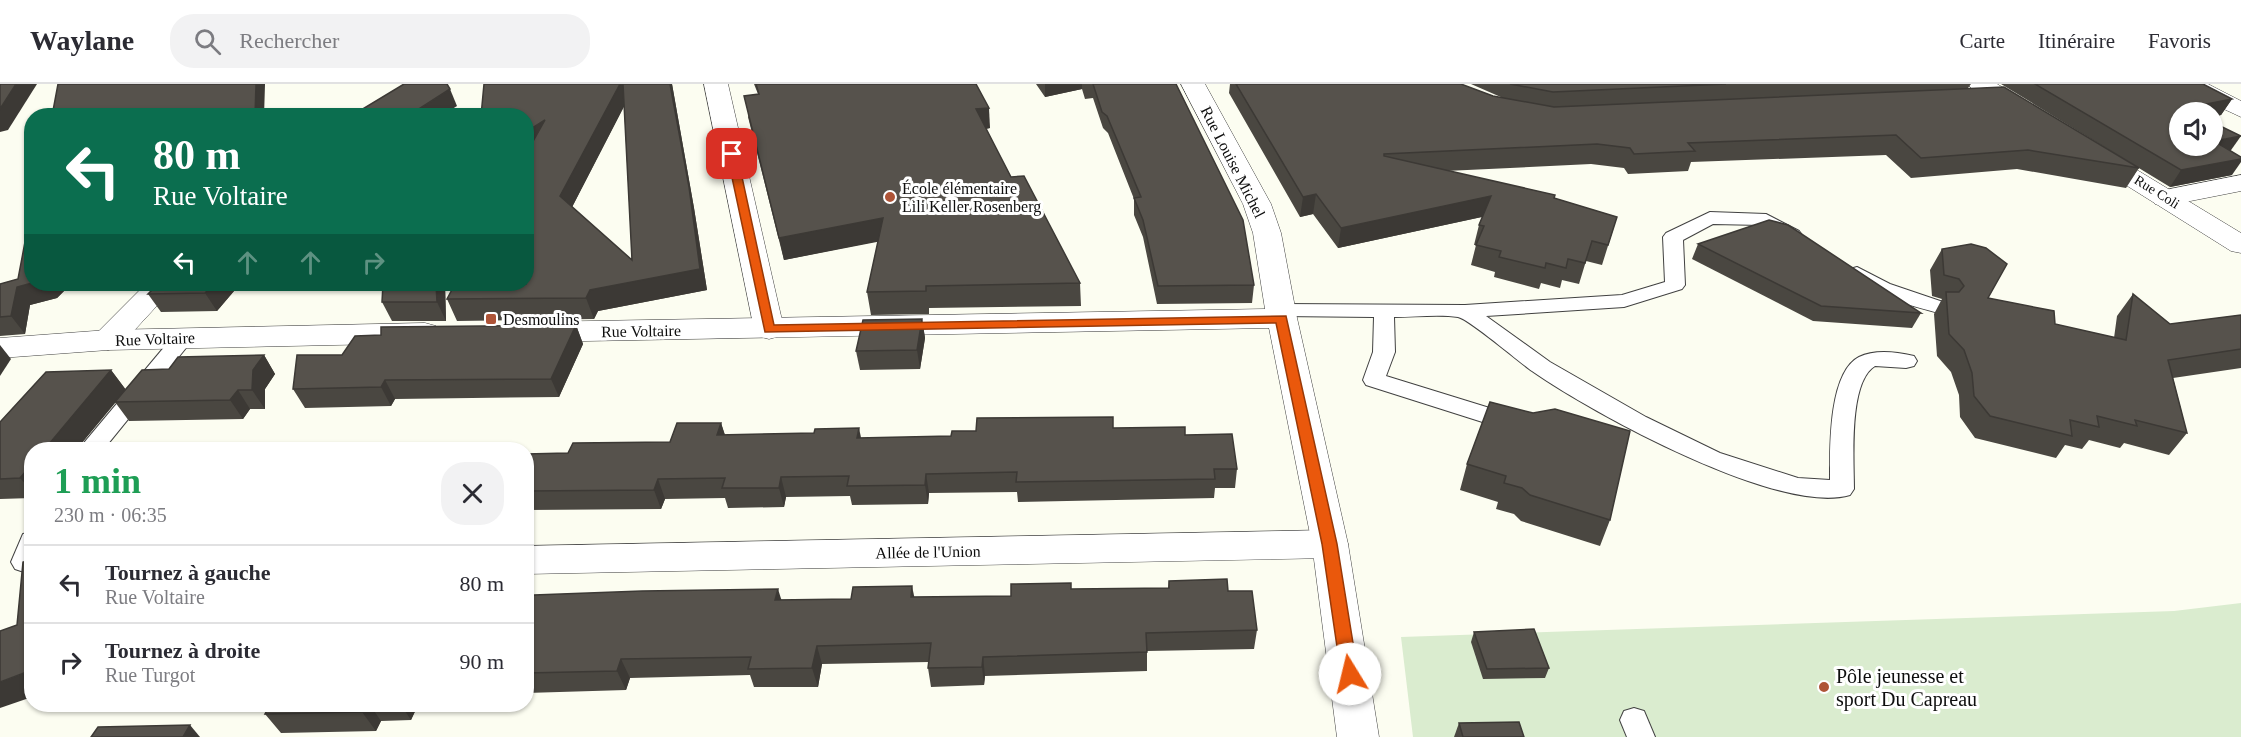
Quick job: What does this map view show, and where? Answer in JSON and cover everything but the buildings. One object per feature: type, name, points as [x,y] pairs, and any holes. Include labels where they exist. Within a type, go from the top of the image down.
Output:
[{"type":"street","points":[[717,84],[769,329]]},
{"type":"street","name":"Rue Louise Michel","points":[[1193,84],[1257,204],[1267,233],[1281,314],[1330,544],[1358,737]]},
{"type":"street","points":[[2189,84],[2241,110]]},
{"type":"street","points":[[1980,92],[2045,124]]},
{"type":"street","name":"Rue Coli","points":[[2075,142],[2241,245]]},
{"type":"street","points":[[2165,198],[2241,183]]},
{"type":"street","points":[[108,340],[155,291]]},
{"type":"street","name":"Rue Voltaire","points":[[511,333],[769,329],[1281,314]]},
{"type":"street","name":"Rue Voltaire","points":[[0,348],[108,340],[452,333]]},
{"type":"street","name":"Allée de l'Union","points":[[534,560],[1330,544]]},
{"type":"lane","points":[[1281,314],[1465,310],[1624,301],[1675,285],[1673,237],[1710,218],[1767,220],[1805,243]]},
{"type":"lane","points":[[1844,265],[1883,288],[1939,307]]},
{"type":"lane","points":[[1465,310],[1542,367],[1638,423],[1712,459],[1797,487],[1842,489],[1842,421],[1855,374],[1864,363],[1880,359],[1906,361]]},
{"type":"lane","points":[[1384,311],[1384,352],[1374,380],[1516,425]]},
{"type":"lane","points":[[97,442],[183,338]]},
{"type":"green space","name":"Pôle jeunesse et sport Du Capreau","points":[[2241,603],[2241,737],[1413,737],[1401,637],[2174,611]]},
{"type":"place","name":"École élémentaire Lili Keller Rosenberg","points":[[890,197]]},
{"type":"place","name":"Desmoulins","points":[[491,319]]},
{"type":"place","name":"Pôle jeunesse et sport Du Capreau","points":[[1824,687]]},
{"type":"route","points":[[732,154],[769,329],[1282,318],[1330,544],[1350,674]]}]
